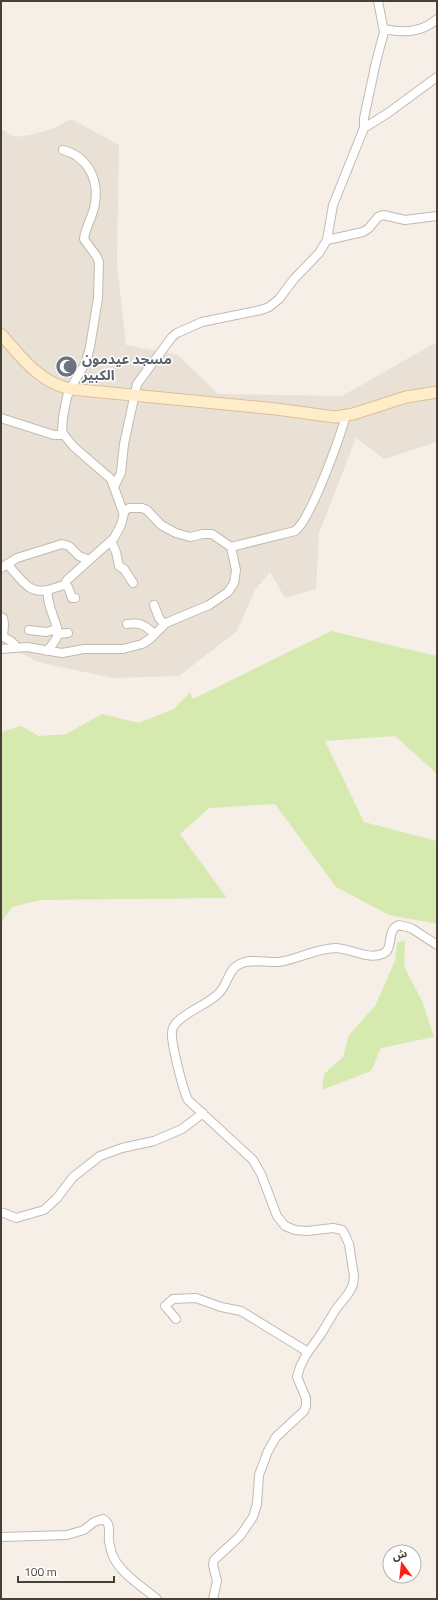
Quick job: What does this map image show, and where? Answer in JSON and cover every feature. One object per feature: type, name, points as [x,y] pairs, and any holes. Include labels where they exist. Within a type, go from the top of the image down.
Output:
[{"type":"street","points":[[364,128],[364,118],[376,62],[384,36],[378,1]]},
{"type":"street","points":[[384,29],[404,32],[418,30],[427,27],[437,19]]},
{"type":"street","points":[[114,485],[121,473],[124,444],[137,384],[168,342],[177,332],[202,322],[251,313],[269,307],[279,299],[294,279],[314,259],[327,240],[333,205],[348,170],[359,136],[364,128],[388,113],[437,77]]},
{"type":"street","points":[[63,150],[75,154],[90,170],[96,195],[95,204],[84,239],[99,262],[98,298],[90,347],[83,369],[70,389],[63,417],[64,435],[84,456],[111,479],[124,513],[122,525],[111,541],[67,580],[64,585],[39,592],[30,589],[4,566],[17,558],[62,544],[69,546],[79,556],[89,560]]},
{"type":"street","points":[[327,240],[362,232],[369,228],[378,217],[383,215],[404,220],[437,216]]},
{"type":"street","points":[[1,334],[24,361],[40,376],[50,383],[70,389],[276,409],[329,416],[346,415],[406,397],[437,392]]},
{"type":"street","points":[[231,547],[295,530],[300,526],[310,508],[333,454],[346,415]]},
{"type":"street","points":[[1,418],[54,435],[64,435]]},
{"type":"street","points":[[1,649],[26,647],[62,654],[84,649],[129,648],[142,644],[155,634],[164,624],[209,605],[228,592],[234,583],[236,570],[231,547],[212,534],[203,534],[190,537],[176,533],[161,525],[142,508],[129,508],[123,512]]},
{"type":"street","points":[[111,541],[116,552],[119,566],[124,569],[133,584]]},
{"type":"street","points":[[64,585],[68,587],[72,598],[75,598]]},
{"type":"street","points":[[47,650],[55,640],[57,632],[47,598],[48,590]]},
{"type":"street","points":[[154,606],[159,618],[164,624]]},
{"type":"street","points":[[1,617],[3,618],[4,624],[3,637],[11,641],[17,647]]},
{"type":"street","points":[[126,624],[137,622],[155,634]]},
{"type":"street","points":[[29,630],[68,633]]},
{"type":"street","points":[[213,1599],[216,1581],[213,1565],[214,1560],[240,1536],[256,1510],[259,1475],[268,1450],[276,1437],[304,1412],[306,1398],[297,1377],[300,1367],[308,1352],[353,1285],[354,1276],[347,1237],[342,1230],[333,1228],[295,1230],[285,1226],[277,1216],[258,1166],[247,1153],[188,1100],[173,1045],[173,1027],[183,1017],[205,1004],[218,994],[222,990],[233,969],[238,964],[244,962],[279,962],[315,951],[335,948],[350,950],[372,956],[382,954],[388,950],[392,931],[399,925],[411,928],[437,945]]},
{"type":"street","points":[[4,1213],[16,1218],[44,1210],[57,1198],[73,1176],[100,1156],[122,1148],[154,1141],[182,1129],[203,1113]]},
{"type":"street","points":[[176,1318],[165,1306],[173,1299],[196,1298],[221,1307],[241,1311],[308,1352]]},
{"type":"street","points":[[1,1537],[68,1536],[84,1530],[94,1522],[104,1519],[109,1525],[109,1540],[116,1563],[157,1599]]},
{"type":"shaded area","points":[[71,119],[119,145],[117,263],[126,345],[178,355],[218,394],[342,396],[437,342],[437,442],[384,459],[356,438],[319,533],[316,589],[285,598],[270,572],[255,590],[237,631],[179,676],[113,678],[41,663],[1,644],[1,129],[15,137],[30,135],[52,129]]},
{"type":"green space","points":[[331,631],[437,656],[437,774],[395,736],[325,741],[364,822],[437,841],[437,924],[389,915],[336,887],[275,804],[209,808],[180,834],[227,898],[40,900],[12,907],[1,923],[1,732],[21,726],[39,736],[66,734],[102,714],[139,723],[174,709],[190,692],[193,699]]},
{"type":"green space","points":[[405,940],[404,966],[422,1001],[434,1037],[381,1048],[371,1071],[322,1090],[324,1074],[343,1057],[349,1035],[375,1006],[395,961],[397,943]]},
{"type":"place","name":"مسجد عيدمون الكبير","points":[[66,366]]}]
